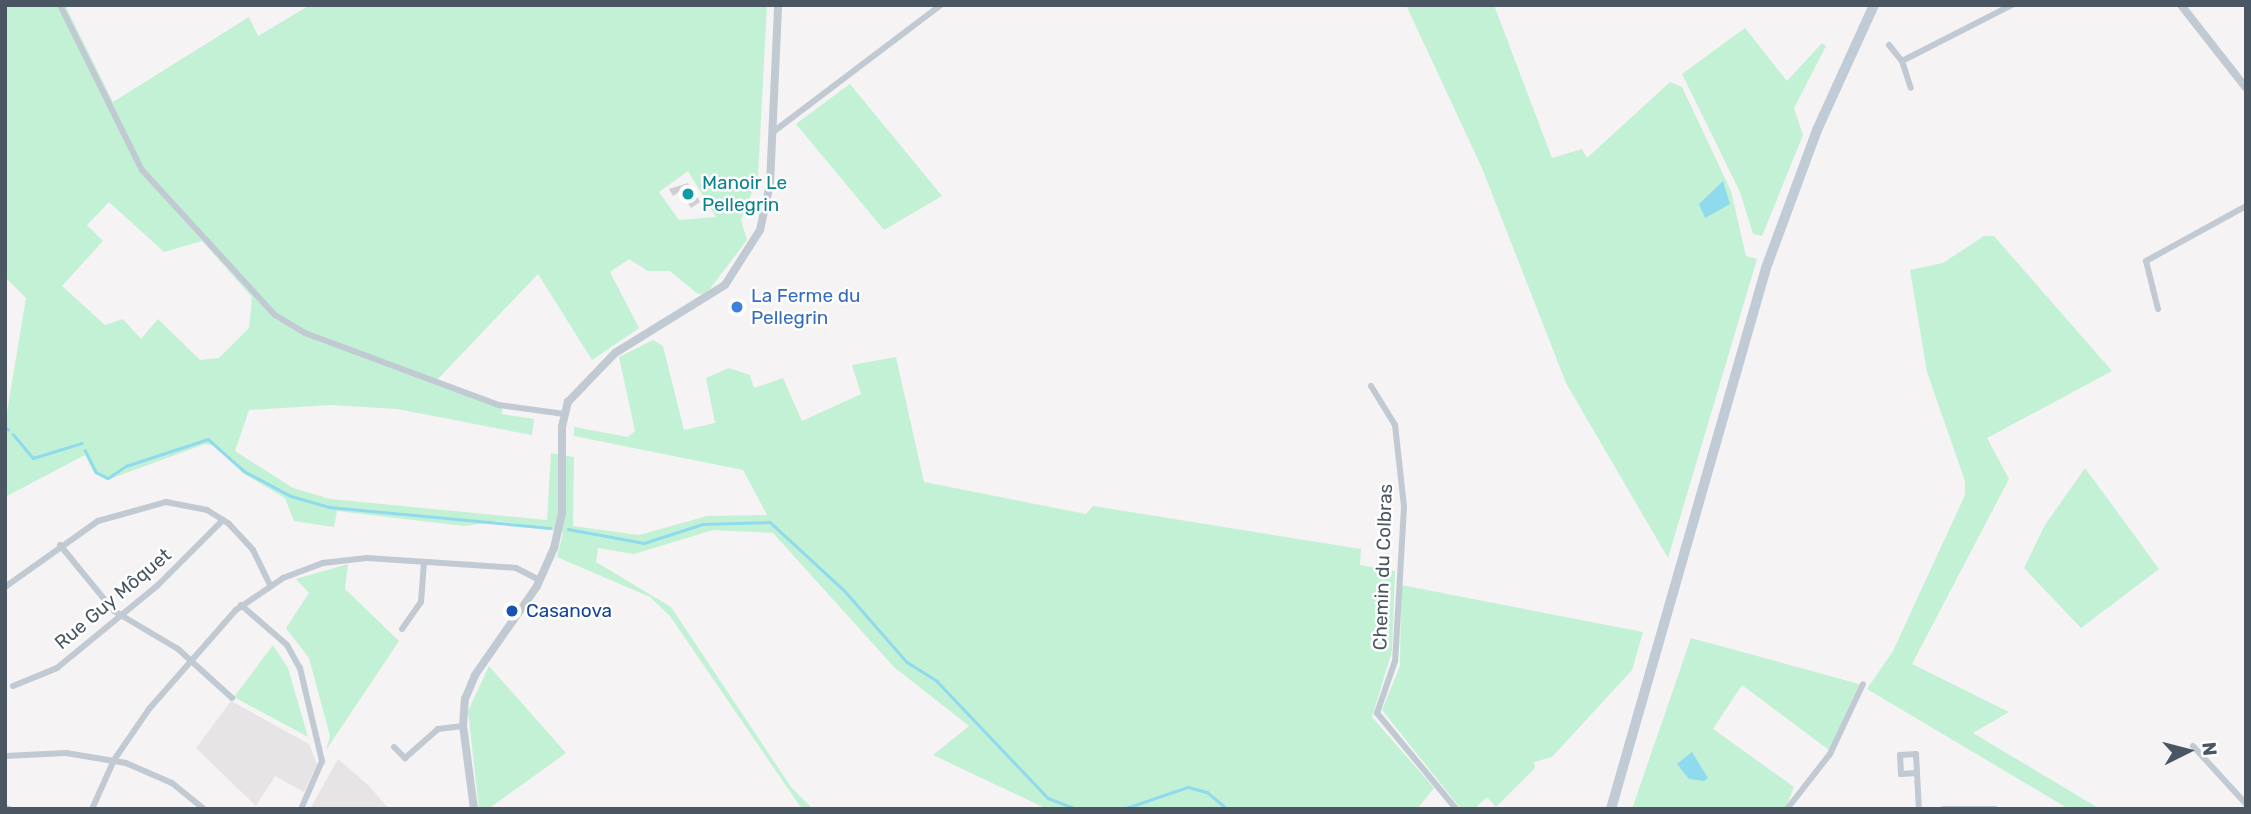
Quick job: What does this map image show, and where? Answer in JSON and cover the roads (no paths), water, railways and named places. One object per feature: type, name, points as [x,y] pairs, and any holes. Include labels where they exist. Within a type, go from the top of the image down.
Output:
[{"type":"main road","points":[[1611,809],[1766,268],[1812,143],[1874,5]]},
{"type":"street","points":[[60,5],[142,170],[280,319],[499,405],[564,414]]},
{"type":"street","points":[[474,809],[463,726],[472,680],[540,580],[562,513],[564,414],[577,390],[604,361],[716,292],[741,266],[767,208],[778,5]]},
{"type":"street","points":[[773,132],[941,5]]},
{"type":"street","points":[[1902,61],[2012,5]]},
{"type":"street","points":[[2181,5],[2246,88]]},
{"type":"street","points":[[1889,45],[1902,61],[1911,88]]},
{"type":"street","points":[[2158,309],[2146,261],[2246,206]]},
{"type":"street","name":"Chemin du Colbras","points":[[1371,386],[1395,425],[1404,507],[1395,661],[1377,713],[1456,809]]},
{"type":"street","points":[[5,587],[60,545],[98,521],[152,503],[192,506],[223,520],[248,544],[270,585]]},
{"type":"street","name":"Rue Guy Môquet","points":[[13,686],[52,671],[119,615],[223,520]]},
{"type":"street","points":[[60,545],[90,588],[119,615],[191,661],[232,698]]},
{"type":"street","points":[[92,809],[114,760],[191,661],[241,605],[270,585],[331,561],[424,562],[516,568],[540,580]]},
{"type":"street","points":[[402,629],[421,602],[424,562]]},
{"type":"street","points":[[241,605],[287,645],[300,668],[322,757],[301,809]]},
{"type":"street","points":[[1787,809],[1830,754],[1863,684]]},
{"type":"street","points":[[394,747],[405,758],[438,729],[463,726]]},
{"type":"street","points":[[2193,746],[2246,804]]},
{"type":"street","points":[[5,756],[66,753],[114,760],[159,776],[204,809]]},
{"type":"street","points":[[1917,773],[1919,809]]},
{"type":"street","points":[[1944,809],[1995,809]]},
{"type":"water","points":[[1723,181],[1730,204],[1705,218],[1699,204]]},
{"type":"water","points":[[1692,752],[1708,778],[1704,781],[1689,779],[1677,764]]},
{"type":"waterway","points":[[13,434],[33,458],[82,443]]},
{"type":"waterway","points":[[85,450],[96,472],[108,478],[126,466],[208,439],[244,471],[291,496],[329,507],[550,528]]},
{"type":"waterway","points":[[568,529],[644,543],[703,524],[770,522],[845,591],[907,662],[937,681],[1048,798],[1077,809]]},
{"type":"waterway","points":[[1123,809],[1188,787],[1207,792],[1227,809]]},
{"type":"place","name":"Manoir Le Pellegrin","points":[[688,194]]},
{"type":"place","name":"La Ferme du Pellegrin","points":[[737,307]]},
{"type":"place","name":"Casanova","points":[[512,611]]}]
